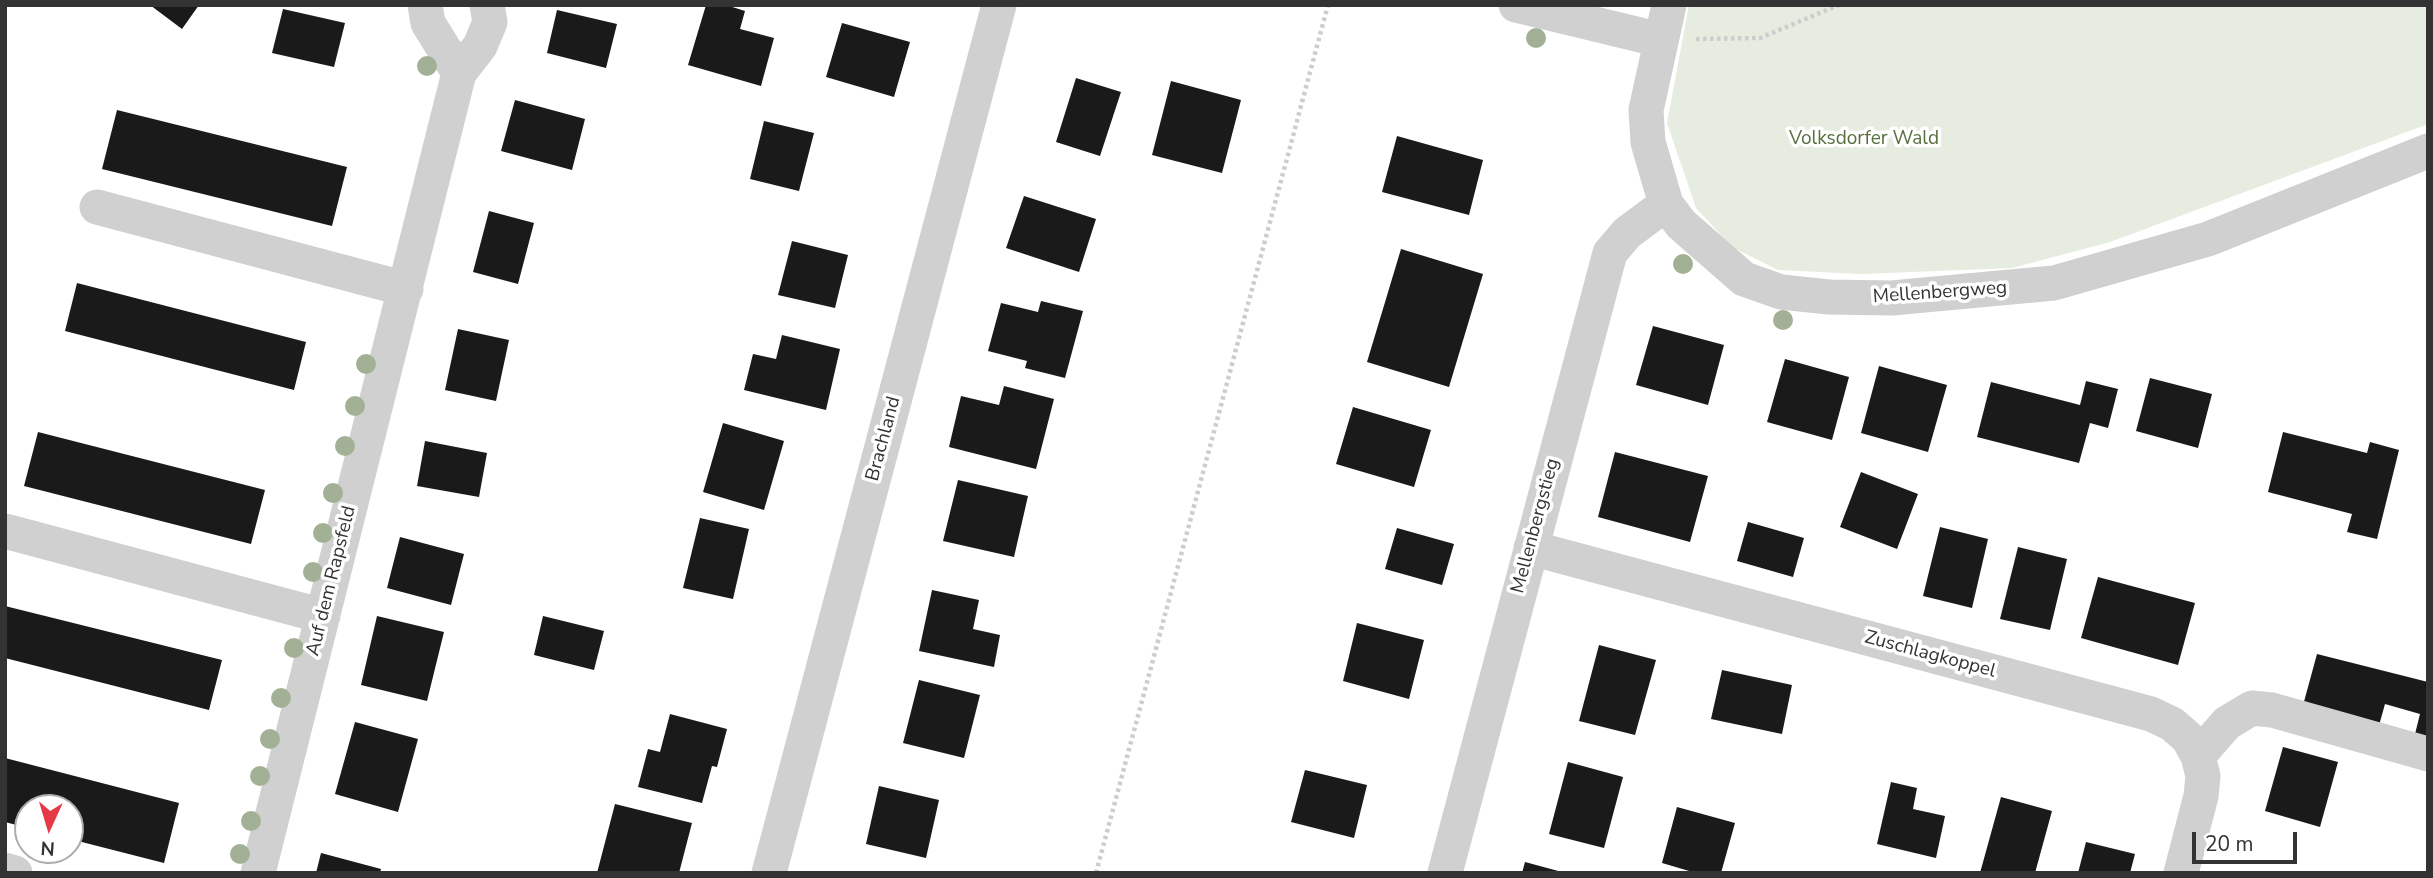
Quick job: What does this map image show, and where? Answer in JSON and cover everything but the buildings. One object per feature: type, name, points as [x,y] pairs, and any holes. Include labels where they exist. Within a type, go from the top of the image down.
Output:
[{"type":"street","points":[[425,5],[428,23],[459,73]]},
{"type":"street","name":"Auf dem Rapsfeld","points":[[258,873],[459,73],[480,47],[490,22],[487,5]]},
{"type":"street","name":"Brachland","points":[[769,873],[999,5]]},
{"type":"street","points":[[1516,5],[1661,40]]},
{"type":"street","name":"Mellenbergweg","points":[[1669,5],[1647,121],[1653,167],[1667,204],[1702,244],[1744,279],[1781,292],[1829,298],[1892,298],[2054,283],[2208,239],[2428,151]]},
{"type":"street","name":"Mellenbergstieg","points":[[1445,873],[1610,253],[1627,233],[1667,204]]},
{"type":"street","points":[[97,207],[406,289]]},
{"type":"street","points":[[5,531],[323,616]]},
{"type":"street","name":"Zuschlagkoppel","points":[[1531,548],[2151,714],[2172,724],[2188,738],[2198,755]]},
{"type":"street","points":[[2181,873],[2201,796],[2203,776],[2198,755],[2227,723],[2252,708],[2272,710],[2428,754]]},
{"type":"street","points":[[5,870],[15,873]]},
{"type":"path","points":[[1096,873],[1328,5]]},
{"type":"path","points":[[1661,40],[1760,38],[1839,5]]},
{"type":"green space","name":"Volksdorfer Wald","points":[[1689,5],[2428,5],[2428,124],[2110,242],[2012,268],[1861,274],[1778,270],[1732,247],[1696,208],[1667,123]]}]
